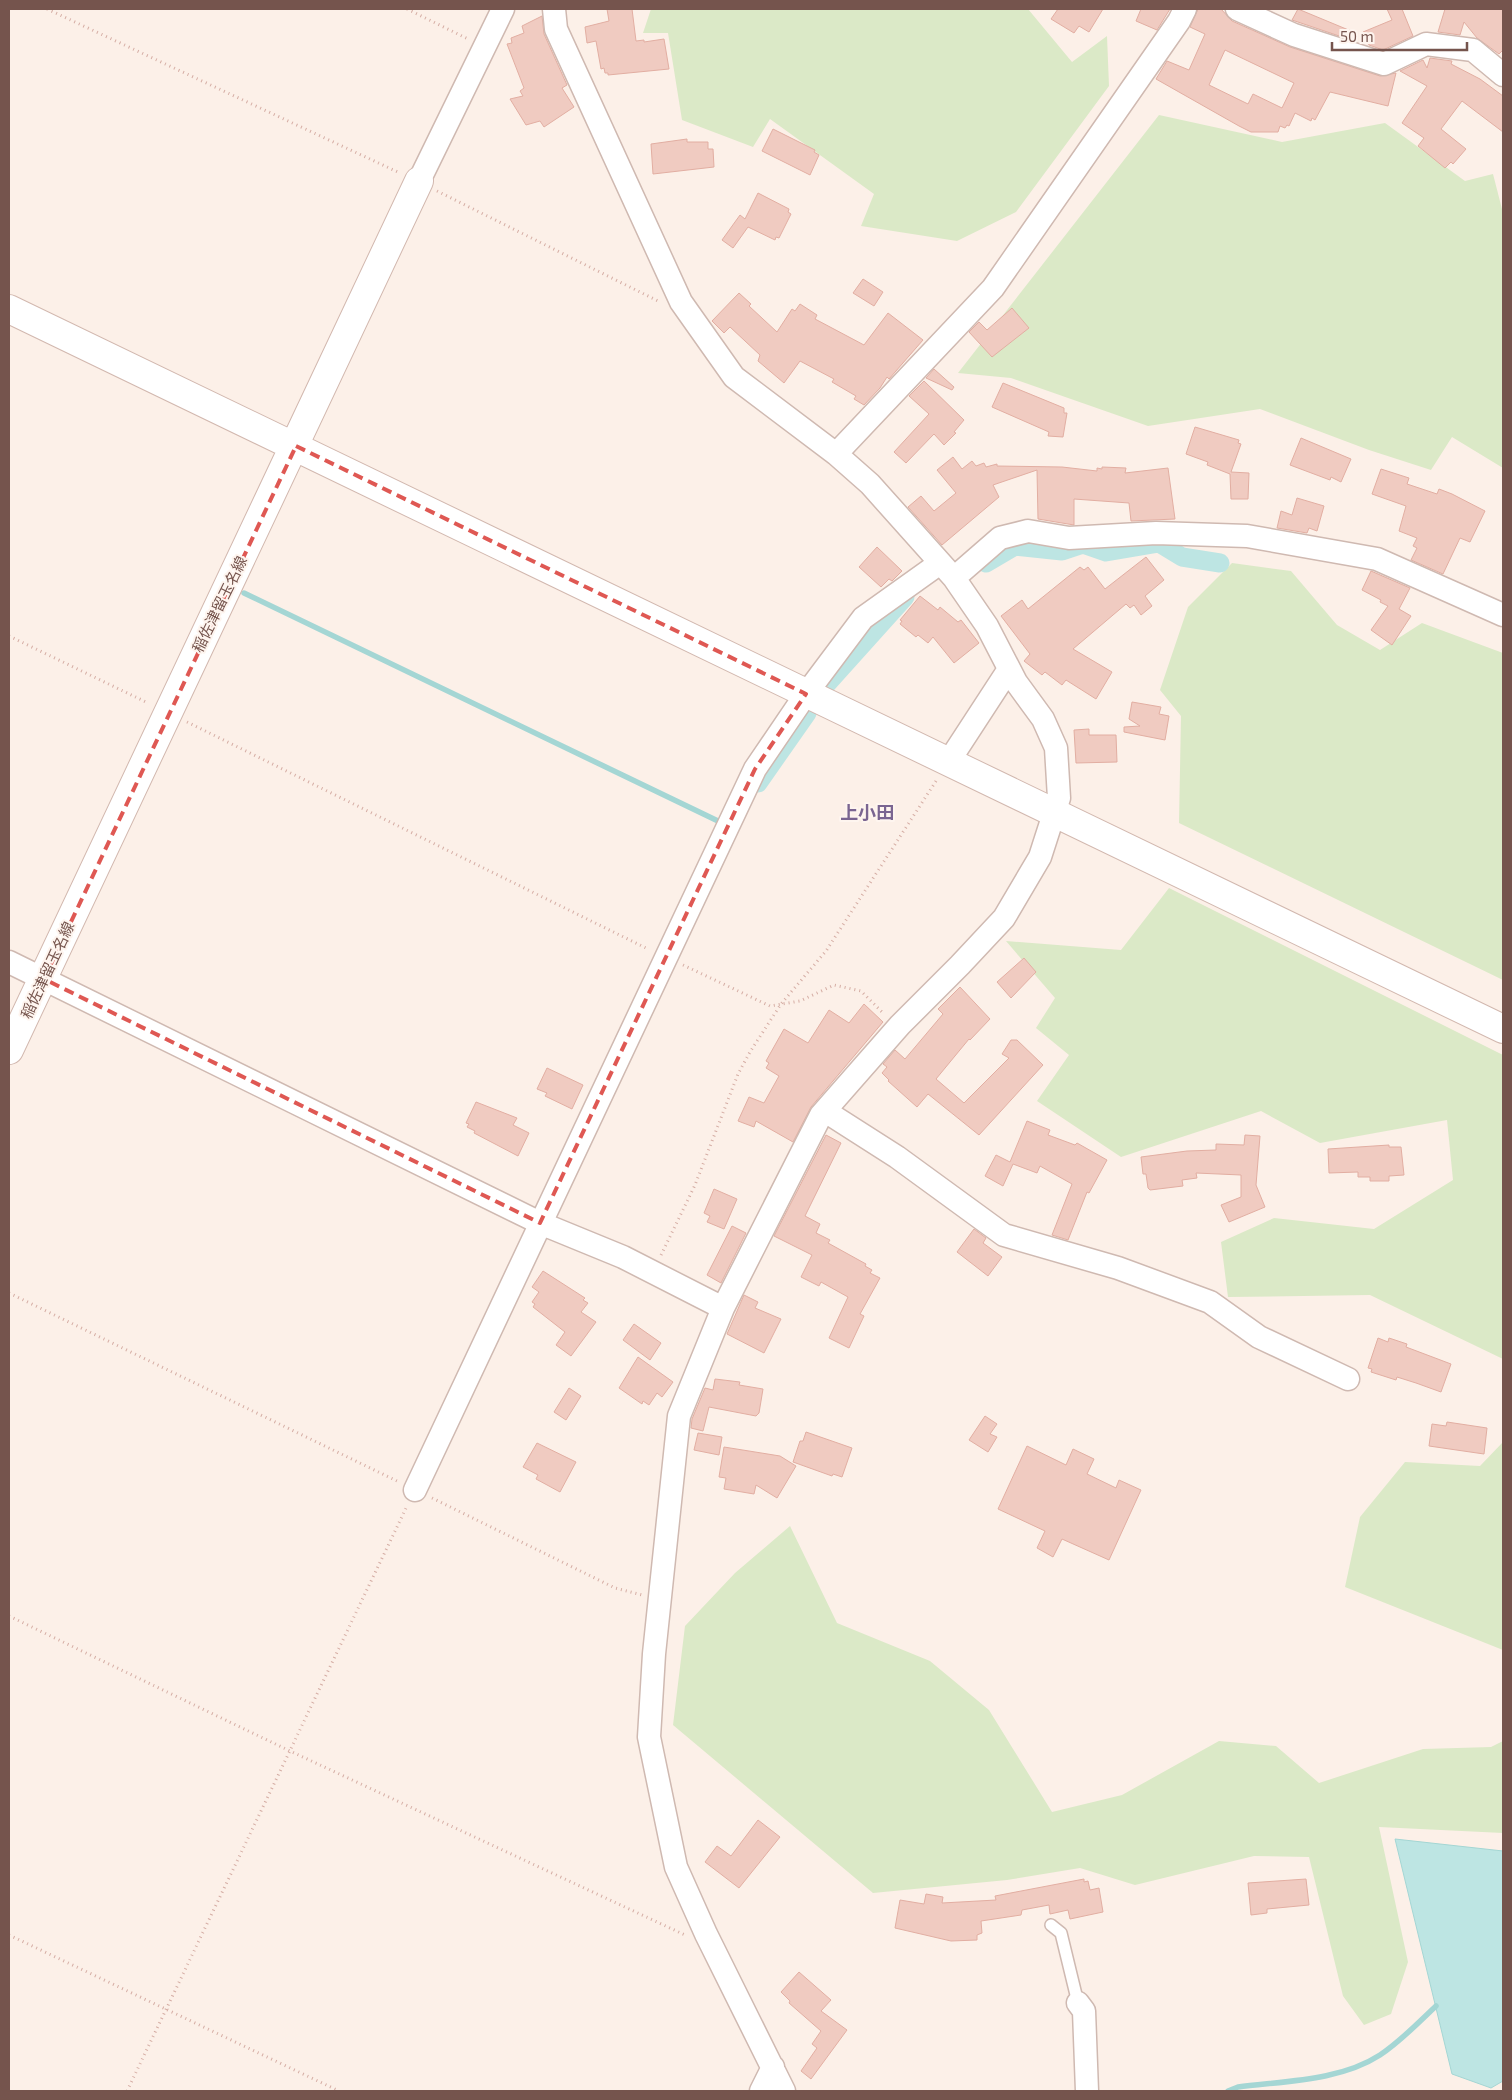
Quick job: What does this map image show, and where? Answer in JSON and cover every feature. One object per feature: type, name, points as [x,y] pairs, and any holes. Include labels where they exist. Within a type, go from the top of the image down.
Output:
[{"type":"street","points":[[419,181],[503,9]]},
{"type":"street","points":[[554,9],[556,29],[681,302],[734,377],[836,454],[870,484],[947,570],[987,626],[1009,669],[1043,719],[1056,748],[1059,789],[1056,812],[1040,857],[1004,918],[900,1025],[825,1111],[722,1308],[679,1416],[659,1599],[650,1737],[676,1867],[706,1934],[784,2091]]},
{"type":"street","points":[[836,454],[993,288],[1179,22],[1185,9]]},
{"type":"street","points":[[1237,9],[1294,35],[1384,64],[1426,44],[1474,50],[1503,75]]},
{"type":"street","name":"稲佐津留玉名線","points":[[9,1050],[44,979],[167,712],[296,446],[419,181]]},
{"type":"street","points":[[9,309],[1503,1029]]},
{"type":"street","points":[[415,1490],[755,769],[806,694],[863,618],[1000,538],[1028,531],[1069,538],[1156,533],[1247,536],[1377,558],[1503,615]]},
{"type":"street","points":[[949,762],[1009,669]]},
{"type":"street","points":[[9,962],[540,1223],[623,1257],[722,1308]]},
{"type":"street","points":[[825,1111],[897,1157],[1004,1235],[1118,1268],[1210,1302],[1259,1337],[1348,1379]]},
{"type":"street","points":[[1078,2003],[1084,2011],[1087,2091]]},
{"type":"street","points":[[761,2091],[773,2066]]},
{"type":"lane","points":[[1051,1925],[1062,1933],[1078,2003]]},
{"type":"path","points":[[47,9],[419,181],[662,302],[681,302]]},
{"type":"path","points":[[406,9],[485,47]]},
{"type":"path","points":[[9,636],[665,957],[770,1006],[800,1001],[834,985],[861,991],[885,1015],[900,1025]]},
{"type":"path","points":[[652,1272],[695,1185],[738,1074],[781,1004],[826,951],[949,762]]},
{"type":"path","points":[[9,1293],[615,1588],[659,1599]]},
{"type":"path","points":[[127,2091],[415,1490]]},
{"type":"path","points":[[9,1616],[290,1751],[688,1936],[706,1934]]},
{"type":"path","points":[[9,1934],[339,2091]]},
{"type":"highlighted area","points":[[296,446],[806,694],[755,769],[540,1223],[44,979]]},
{"type":"green space","points":[[651,9],[1028,9],[1072,62],[1107,36],[1109,86],[1016,212],[957,241],[861,226],[874,194],[770,119],[753,147],[682,120],[668,33],[643,33]]},
{"type":"green space","points":[[1159,115],[1282,142],[1385,123],[1465,181],[1493,174],[1503,213],[1503,468],[1452,437],[1431,470],[1369,450],[1260,409],[1148,426],[1011,378],[958,373]]},
{"type":"green space","points":[[1232,563],[1291,571],[1337,625],[1380,650],[1422,623],[1503,653],[1503,980],[1179,823],[1181,716],[1160,690],[1188,607]]},
{"type":"green space","points":[[1169,888],[1503,1055],[1503,1359],[1370,1295],[1228,1297],[1221,1242],[1274,1218],[1374,1229],[1453,1180],[1447,1120],[1320,1143],[1261,1111],[1121,1157],[1037,1101],[1069,1055],[1036,1028],[1055,998],[1006,941],[1121,950]]},
{"type":"green space","points":[[1503,1442],[1503,1650],[1345,1587],[1360,1517],[1405,1462],[1480,1466]]},
{"type":"green space","points":[[790,1526],[837,1623],[930,1661],[989,1710],[1052,1812],[1122,1795],[1219,1741],[1276,1746],[1319,1783],[1423,1749],[1491,1747],[1503,1741],[1503,1833],[1379,1827],[1408,1962],[1391,2014],[1364,2025],[1343,1996],[1309,1857],[1254,1856],[1135,1885],[1080,1868],[1007,1880],[873,1893],[673,1725],[685,1626],[735,1573]]},
{"type":"water","points":[[1395,1839],[1503,1851],[1503,2081],[1491,2088],[1452,2074]]},
{"type":"building","points":[[607,9],[632,9],[636,41],[644,40],[644,42],[664,39],[669,69],[608,75],[608,73],[605,73],[604,68],[601,69],[596,41],[587,43],[585,27],[609,21]]},
{"type":"building","points":[[1058,9],[1103,9],[1089,32],[1079,26],[1074,33],[1051,19]]},
{"type":"building","points":[[1141,9],[1170,9],[1157,30],[1136,21]]},
{"type":"building","points":[[1198,9],[1221,9],[1232,21],[1290,47],[1380,76],[1396,73],[1388,106],[1330,92],[1315,120],[1312,118],[1311,121],[1295,113],[1289,126],[1287,125],[1285,128],[1280,126],[1278,132],[1251,132],[1156,79],[1167,61],[1189,70],[1205,34],[1190,27]],"holes":[[[1225,50],[1294,83],[1282,108],[1253,94],[1248,104],[1209,85]]]},
{"type":"building","points":[[1298,9],[1351,31],[1348,39],[1292,20]]},
{"type":"building","points":[[1387,9],[1402,9],[1413,36],[1383,50],[1369,45],[1363,32],[1392,20]]},
{"type":"building","points":[[1445,9],[1503,9],[1503,50],[1499,54],[1477,38],[1464,22],[1460,35],[1438,32]]},
{"type":"building","points":[[542,16],[544,34],[567,85],[562,88],[574,107],[544,127],[540,121],[526,125],[510,99],[523,96],[520,91],[524,88],[507,44],[512,43],[511,38],[524,33],[522,26]]},
{"type":"building","points":[[1430,58],[1452,61],[1451,64],[1480,79],[1503,96],[1503,132],[1462,101],[1441,129],[1466,149],[1453,164],[1451,162],[1445,168],[1418,146],[1424,138],[1402,123],[1427,86],[1400,71],[1423,60],[1427,68]]},
{"type":"building","points":[[773,129],[815,150],[814,152],[819,155],[810,175],[762,151]]},
{"type":"building","points":[[687,139],[687,142],[708,142],[708,149],[713,149],[714,167],[653,174],[651,144]]},
{"type":"building","points":[[758,193],[789,209],[788,212],[791,214],[779,238],[776,237],[775,240],[748,227],[733,248],[722,240],[740,215],[745,219]]},
{"type":"building","points":[[863,279],[883,292],[874,306],[853,293]]},
{"type":"building","points":[[739,293],[751,304],[749,306],[777,332],[792,309],[795,311],[800,304],[817,315],[815,319],[864,345],[888,313],[923,340],[889,379],[887,377],[880,388],[864,405],[854,399],[856,396],[832,382],[834,379],[800,361],[784,383],[758,361],[760,355],[730,327],[724,333],[712,321]]},
{"type":"building","points":[[1012,308],[1029,328],[992,357],[969,332],[979,322],[987,330]]},
{"type":"building","points":[[934,369],[954,387],[952,390],[926,378]]},
{"type":"building","points":[[924,381],[964,420],[954,432],[956,433],[944,445],[934,434],[906,463],[894,452],[929,414],[909,396]]},
{"type":"building","points":[[1003,383],[1064,408],[1064,413],[1067,413],[1063,437],[1048,436],[1049,432],[992,407]]},
{"type":"building","points":[[1195,427],[1239,440],[1238,443],[1241,444],[1231,472],[1249,473],[1248,499],[1231,499],[1230,474],[1207,465],[1208,462],[1186,454]]},
{"type":"building","points":[[1301,438],[1351,459],[1341,482],[1331,477],[1330,480],[1290,465]]},
{"type":"building","points":[[953,457],[962,469],[972,461],[976,466],[984,463],[986,467],[997,464],[997,466],[1062,467],[1097,471],[1097,468],[1102,469],[1102,467],[1126,468],[1125,473],[1168,468],[1175,519],[1131,521],[1129,503],[1074,499],[1074,525],[1038,519],[1037,470],[993,485],[999,497],[942,545],[908,507],[921,496],[934,511],[956,493],[937,470]]},
{"type":"building","points":[[1381,469],[1409,478],[1407,484],[1437,494],[1439,489],[1485,511],[1470,542],[1460,538],[1443,574],[1411,560],[1417,548],[1413,546],[1417,538],[1399,531],[1406,506],[1372,494]]},
{"type":"building","points":[[1297,498],[1324,506],[1317,531],[1309,528],[1307,533],[1277,528],[1281,511],[1292,515]]},
{"type":"building","points":[[877,547],[902,571],[892,581],[889,579],[881,587],[859,567]]},
{"type":"building","points":[[1146,557],[1164,580],[1145,596],[1152,606],[1141,615],[1134,605],[1130,608],[1126,604],[1073,649],[1112,672],[1096,699],[1066,680],[1062,685],[1045,672],[1042,675],[1024,661],[1030,654],[1001,616],[1022,600],[1028,609],[1080,567],[1084,570],[1088,567],[1105,589]]},
{"type":"building","points":[[1371,571],[1410,588],[1399,609],[1411,616],[1392,645],[1371,630],[1388,606],[1362,590]]},
{"type":"building","points":[[920,596],[938,610],[940,607],[958,622],[961,620],[979,643],[954,663],[933,637],[928,643],[918,635],[916,637],[900,624],[902,621],[900,620]]},
{"type":"building","points":[[1132,702],[1161,707],[1159,714],[1169,716],[1165,740],[1124,732],[1124,727],[1140,726],[1129,719]]},
{"type":"building","points":[[1089,729],[1089,735],[1116,735],[1117,762],[1076,763],[1074,730]]},
{"type":"building","points":[[1024,958],[1036,972],[1011,998],[997,982]]},
{"type":"building","points":[[960,987],[990,1019],[969,1039],[936,1079],[964,1103],[1009,1058],[1002,1054],[1011,1040],[1017,1040],[1043,1065],[979,1135],[928,1094],[917,1107],[888,1081],[882,1073],[887,1067],[883,1064],[895,1050],[905,1059],[943,1014],[938,1009]]},
{"type":"building","points":[[864,1004],[883,1022],[811,1107],[793,1142],[756,1121],[754,1127],[738,1121],[749,1097],[764,1103],[779,1076],[766,1068],[769,1063],[766,1061],[784,1029],[808,1043],[829,1010],[849,1023]]},
{"type":"building","points":[[547,1068],[583,1085],[572,1109],[545,1096],[547,1093],[537,1089]]},
{"type":"building","points":[[476,1102],[517,1118],[513,1125],[529,1133],[518,1156],[474,1133],[475,1131],[467,1127],[469,1124],[466,1123]]},
{"type":"building","points":[[1027,1121],[1050,1130],[1048,1135],[1075,1145],[1077,1143],[1107,1160],[1089,1193],[1087,1192],[1068,1240],[1052,1235],[1072,1184],[1040,1166],[1037,1173],[1013,1164],[1003,1186],[985,1176],[996,1155],[1010,1162]]},
{"type":"building","points":[[826,1135],[841,1143],[805,1216],[820,1224],[816,1233],[830,1240],[828,1243],[866,1264],[865,1266],[872,1270],[870,1273],[880,1278],[860,1314],[864,1316],[849,1348],[829,1338],[848,1297],[821,1282],[819,1286],[801,1277],[812,1255],[774,1236]]},
{"type":"building","points":[[1245,1135],[1260,1136],[1256,1185],[1265,1207],[1229,1222],[1221,1205],[1241,1197],[1241,1175],[1196,1173],[1197,1178],[1182,1180],[1183,1186],[1150,1190],[1148,1188],[1146,1174],[1143,1174],[1141,1157],[1187,1151],[1216,1150],[1216,1144],[1244,1145]]},
{"type":"building","points":[[1389,1145],[1389,1147],[1401,1147],[1404,1175],[1389,1176],[1389,1181],[1370,1181],[1370,1177],[1358,1177],[1358,1172],[1329,1173],[1328,1149]]},
{"type":"building","points":[[714,1189],[737,1199],[724,1229],[707,1222],[710,1216],[704,1213]]},
{"type":"building","points":[[732,1226],[746,1233],[721,1283],[707,1275]]},
{"type":"building","points":[[974,1229],[986,1238],[983,1243],[1002,1257],[988,1276],[957,1252]]},
{"type":"building","points":[[543,1271],[585,1298],[583,1300],[588,1303],[581,1312],[596,1322],[571,1356],[556,1345],[565,1332],[533,1307],[535,1304],[532,1302],[539,1292],[532,1287]]},
{"type":"building","points":[[744,1295],[758,1302],[755,1308],[781,1319],[764,1353],[727,1334]]},
{"type":"building","points":[[634,1324],[661,1343],[650,1360],[623,1340]]},
{"type":"building","points":[[1378,1338],[1388,1342],[1389,1338],[1407,1344],[1406,1347],[1451,1364],[1441,1392],[1397,1377],[1396,1380],[1371,1372],[1372,1369],[1368,1368]]},
{"type":"building","points":[[638,1357],[673,1382],[662,1397],[657,1393],[649,1405],[643,1401],[642,1404],[619,1388]]},
{"type":"building","points":[[715,1379],[740,1382],[739,1385],[763,1389],[759,1413],[756,1416],[709,1407],[703,1431],[691,1428],[692,1419],[705,1388],[713,1390]]},
{"type":"building","points":[[569,1388],[581,1396],[566,1420],[554,1412]]},
{"type":"building","points":[[985,1416],[997,1424],[990,1434],[997,1437],[988,1452],[969,1440]]},
{"type":"building","points":[[1447,1422],[1487,1428],[1484,1454],[1429,1446],[1432,1424],[1446,1426]]},
{"type":"building","points":[[806,1432],[852,1448],[842,1477],[833,1474],[832,1476],[793,1462],[800,1441],[803,1441]]},
{"type":"building","points":[[698,1433],[722,1437],[719,1455],[694,1450]]},
{"type":"building","points":[[537,1443],[576,1462],[560,1492],[536,1479],[538,1475],[523,1467]]},
{"type":"building","points":[[1027,1446],[1066,1465],[1073,1449],[1094,1459],[1087,1474],[1116,1488],[1119,1480],[1141,1490],[1109,1560],[1062,1539],[1053,1557],[1037,1548],[1045,1531],[998,1509]]},
{"type":"building","points":[[724,1447],[780,1456],[796,1466],[777,1498],[756,1485],[754,1494],[724,1489],[726,1478],[719,1477]]},
{"type":"building","points":[[758,1820],[780,1837],[739,1888],[705,1862],[717,1846],[731,1856]]},
{"type":"building","points":[[1084,1879],[1084,1882],[1088,1881],[1090,1890],[1099,1888],[1103,1912],[1070,1919],[1068,1910],[1050,1914],[1049,1905],[1022,1910],[1021,1915],[981,1921],[982,1933],[977,1935],[977,1940],[951,1941],[895,1928],[900,1900],[924,1904],[926,1894],[943,1897],[942,1903],[996,1900],[995,1896]]},
{"type":"building","points":[[1306,1879],[1309,1905],[1267,1909],[1267,1913],[1251,1915],[1248,1883]]},
{"type":"building","points":[[799,1972],[831,2000],[821,2011],[847,2030],[811,2079],[801,2071],[817,2048],[812,2044],[821,2031],[789,2003],[790,2001],[781,1992]]},
{"type":"waterway","points":[[986,563],[1015,546],[1062,551],[1083,544],[1106,552],[1159,543],[1182,557],[1220,563]]},
{"type":"waterway","points":[[244,593],[718,821]]},
{"type":"waterway","points":[[825,686],[905,597]]},
{"type":"waterway","points":[[758,783],[807,713]]},
{"type":"waterway","points":[[1228,2091],[1238,2087],[1330,2075],[1364,2064],[1395,2044],[1436,2006]]},
{"type":"district","name":"上小田","points":[[867,812]]}]
